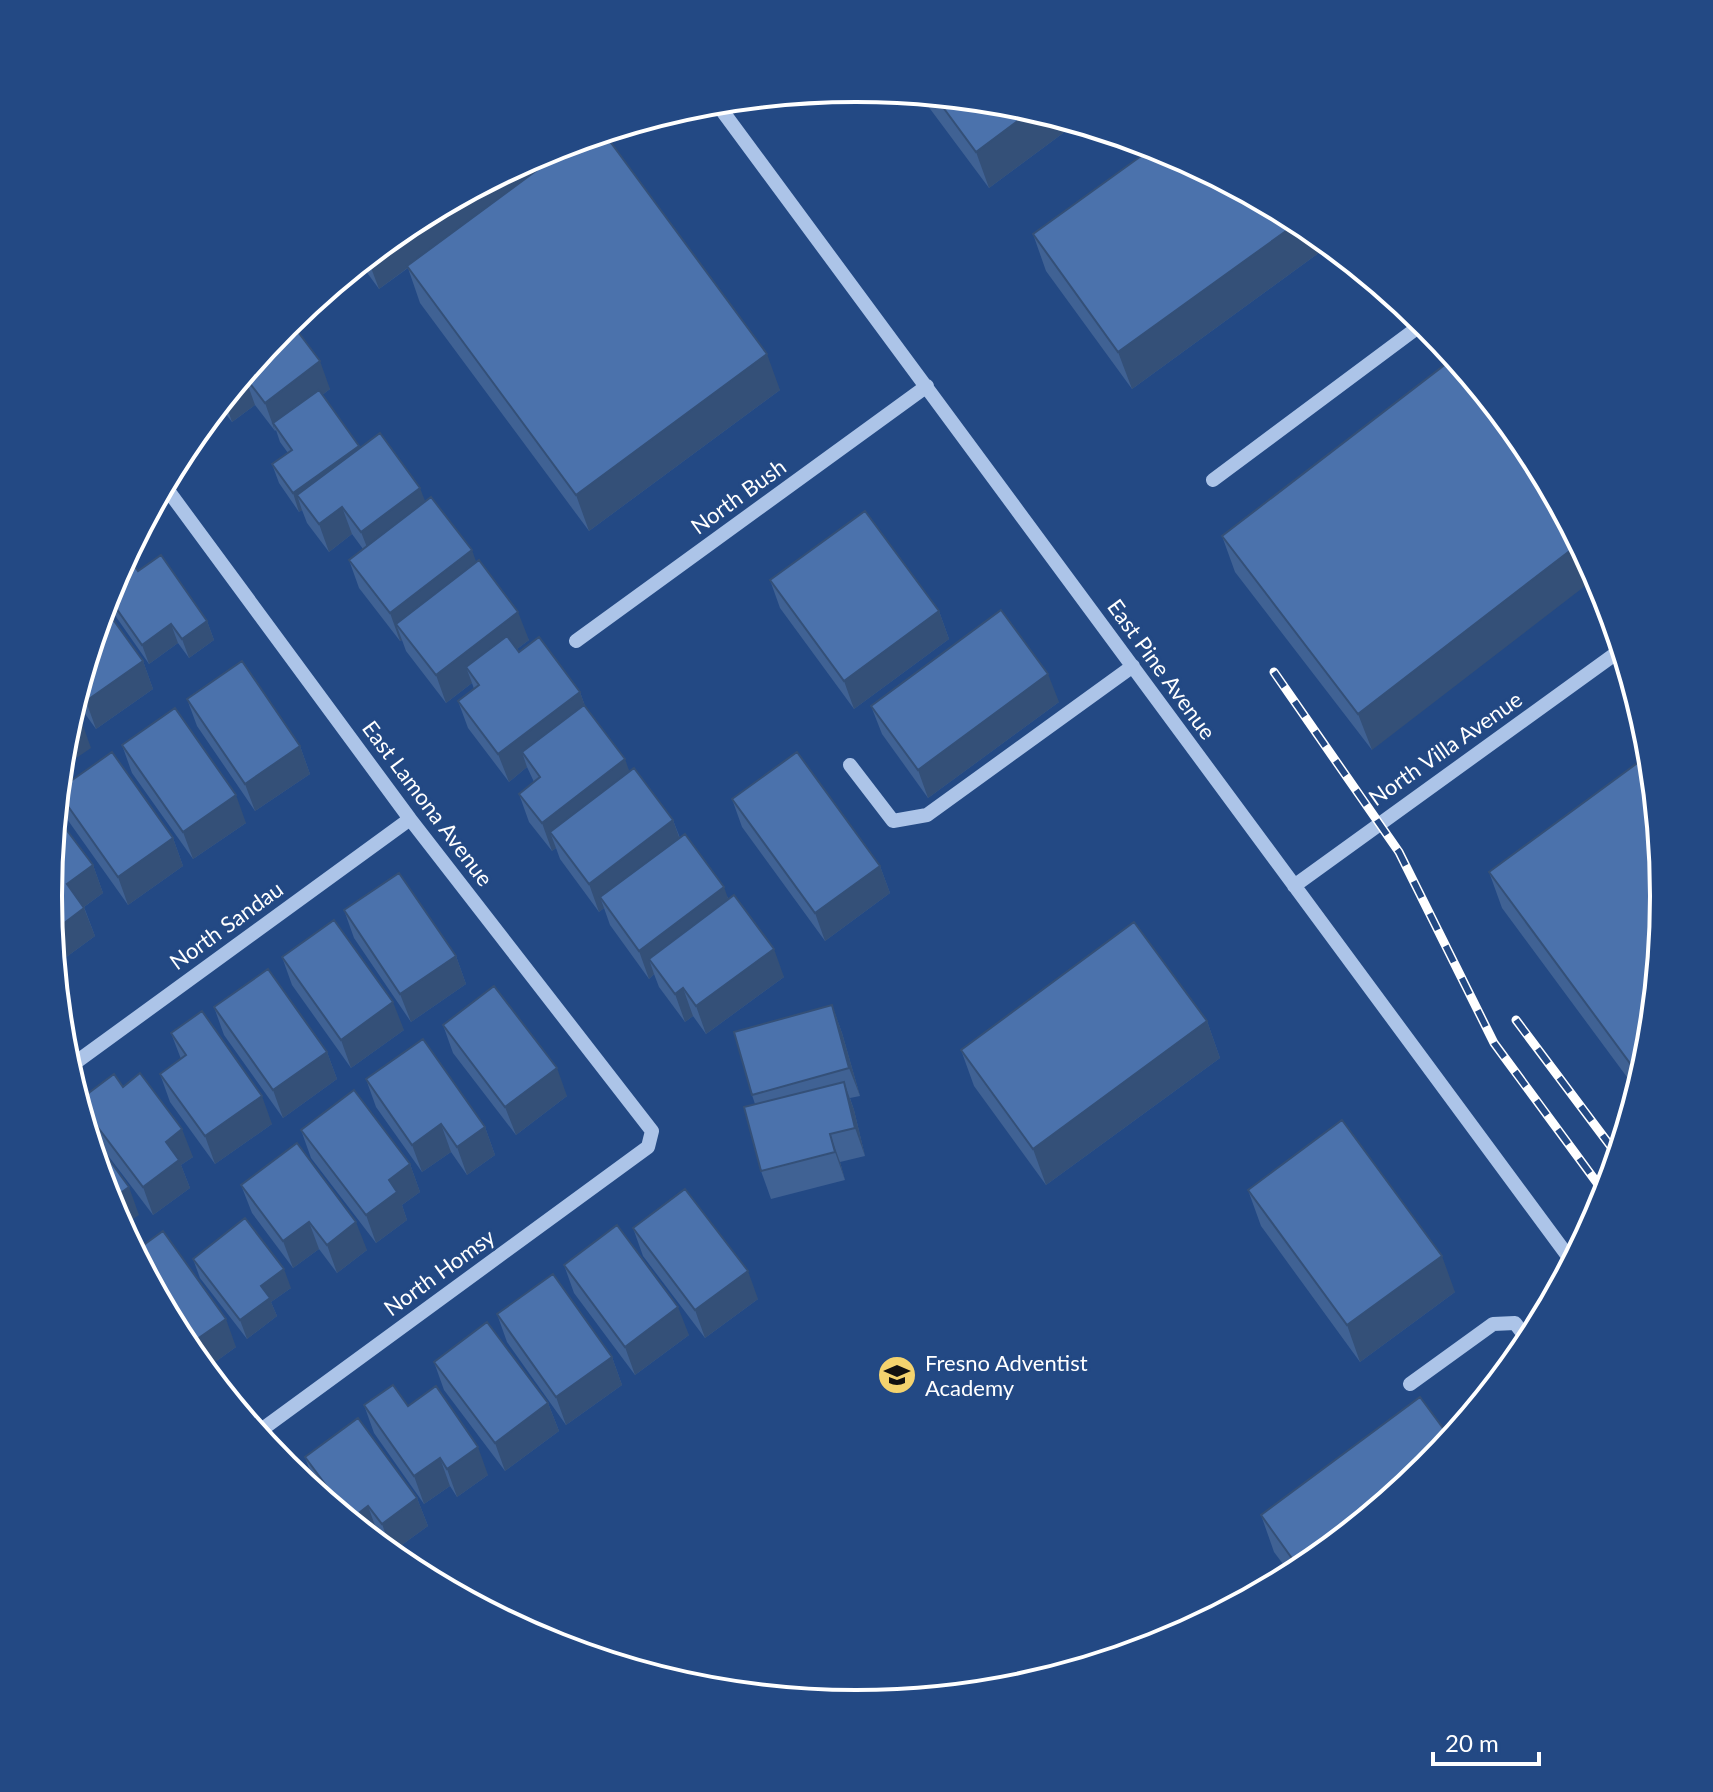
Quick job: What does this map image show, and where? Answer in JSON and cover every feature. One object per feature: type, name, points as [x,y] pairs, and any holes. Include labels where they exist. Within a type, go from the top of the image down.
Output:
[{"type":"street","name":"East Pine Avenue","points":[[724,113],[1566,1253]]},
{"type":"street","points":[[1213,480],[1414,330]]},
{"type":"street","name":"North Bush","points":[[576,641],[927,386]]},
{"type":"street","name":"East Lamona Avenue","points":[[170,496],[410,819],[652,1131],[648,1147]]},
{"type":"street","name":"North Villa Avenue","points":[[1294,886],[1613,655]]},
{"type":"street","points":[[850,765],[893,821],[927,815],[1133,666]]},
{"type":"street","name":"North Sandau","points":[[79,1060],[410,819]]},
{"type":"street","name":"North Homsy","points":[[265,1427],[648,1147]]},
{"type":"street","points":[[1410,1384],[1493,1324],[1515,1323],[1521,1330]]},
{"type":"building","points":[[942,106],[1020,119],[976,152]]},
{"type":"building","points":[[610,141],[767,354],[576,495],[407,266],[541,167]]},
{"type":"building","points":[[1142,155],[1208,183],[1289,229],[1118,352],[1033,234]]},
{"type":"building","points":[[298,332],[320,361],[265,403],[250,383]]},
{"type":"building","points":[[1446,364],[1487,412],[1517,455],[1545,499],[1571,550],[1358,714],[1222,536]]},
{"type":"building","points":[[319,390],[359,446],[293,493],[272,464],[292,450],[273,423]]},
{"type":"building","points":[[380,433],[420,488],[361,532],[342,507],[319,524],[297,495]]},
{"type":"building","points":[[431,497],[472,550],[390,613],[349,560]]},
{"type":"building","points":[[865,511],[939,611],[844,681],[770,580]]},
{"type":"building","points":[[161,555],[207,621],[182,639],[171,624],[142,645],[116,608],[134,566],[138,571]]},
{"type":"building","points":[[479,560],[518,612],[436,675],[396,624]]},
{"type":"building","points":[[1001,610],[1048,674],[918,770],[871,706]]},
{"type":"building","points":[[112,618],[143,661],[86,701]]},
{"type":"building","points":[[507,636],[519,652],[539,637],[580,692],[498,754],[458,701],[479,685],[466,667]]},
{"type":"building","points":[[242,661],[300,746],[245,784],[187,699]]},
{"type":"building","points":[[584,705],[625,759],[542,823],[519,794],[540,777],[522,752]]},
{"type":"building","points":[[175,708],[236,795],[183,832],[122,745]]},
{"type":"building","points":[[112,752],[173,838],[118,877],[68,806],[71,781]]},
{"type":"building","points":[[797,752],[880,866],[815,913],[732,799]]},
{"type":"building","points":[[1639,762],[1649,844],[1651,896],[1644,1000],[1632,1066],[1489,872]]},
{"type":"building","points":[[634,768],[673,820],[589,884],[550,832]]},
{"type":"building","points":[[65,829],[93,865],[67,884],[84,908],[63,924]]},
{"type":"building","points":[[685,834],[724,887],[639,951],[600,897]]},
{"type":"building","points":[[399,873],[456,956],[400,994],[344,910]]},
{"type":"building","points":[[734,895],[774,949],[696,1006],[683,988],[675,994],[649,959]]},
{"type":"building","points":[[334,920],[393,1002],[341,1040],[282,957]]},
{"type":"building","points":[[1134,922],[1207,1021],[1033,1149],[961,1050]]},
{"type":"building","points":[[268,969],[327,1052],[273,1090],[214,1007]]},
{"type":"building","points":[[494,986],[557,1068],[505,1107],[443,1025]]},
{"type":"building","points":[[832,1005],[849,1068],[752,1095],[734,1032]]},
{"type":"building","points":[[202,1011],[262,1096],[205,1136],[160,1074],[186,1055],[171,1033]]},
{"type":"building","points":[[423,1039],[485,1127],[457,1147],[441,1124],[412,1145],[366,1079]]},
{"type":"building","points":[[140,1073],[182,1129],[166,1142],[179,1160],[143,1187],[96,1125],[87,1094],[114,1074],[123,1087]]},
{"type":"building","points":[[844,1082],[855,1128],[830,1134],[835,1152],[761,1171],[744,1107]]},
{"type":"building","points":[[354,1090],[410,1164],[389,1180],[397,1192],[366,1215],[301,1130]]},
{"type":"building","points":[[1342,1120],[1442,1256],[1347,1325],[1248,1190]]},
{"type":"building","points":[[297,1143],[356,1222],[327,1245],[309,1222],[283,1241],[241,1185]]},
{"type":"building","points":[[105,1154],[129,1187],[120,1194]]},
{"type":"building","points":[[685,1189],[748,1271],[695,1310],[633,1228]]},
{"type":"building","points":[[245,1218],[284,1269],[261,1286],[270,1298],[240,1320],[193,1259]]},
{"type":"building","points":[[617,1225],[678,1307],[625,1347],[564,1265]]},
{"type":"building","points":[[163,1231],[226,1319],[197,1339],[168,1293],[143,1245]]},
{"type":"building","points":[[553,1274],[612,1357],[556,1397],[497,1314]]},
{"type":"building","points":[[487,1322],[548,1403],[495,1443],[434,1362]]},
{"type":"building","points":[[393,1385],[408,1406],[436,1386],[478,1447],[447,1469],[440,1458],[414,1476],[364,1405]]},
{"type":"building","points":[[1420,1397],[1444,1430],[1380,1493],[1293,1560],[1261,1515]]},
{"type":"building","points":[[358,1418],[417,1498],[382,1524],[368,1506],[358,1514],[333,1493],[305,1457]]},
{"type":"railway","points":[[1274,672],[1399,852],[1494,1043],[1597,1183]]},
{"type":"railway","points":[[1516,1020],[1611,1146]]},
{"type":"place","name":"Fresno Adventist Academy","points":[[897,1375]]}]
